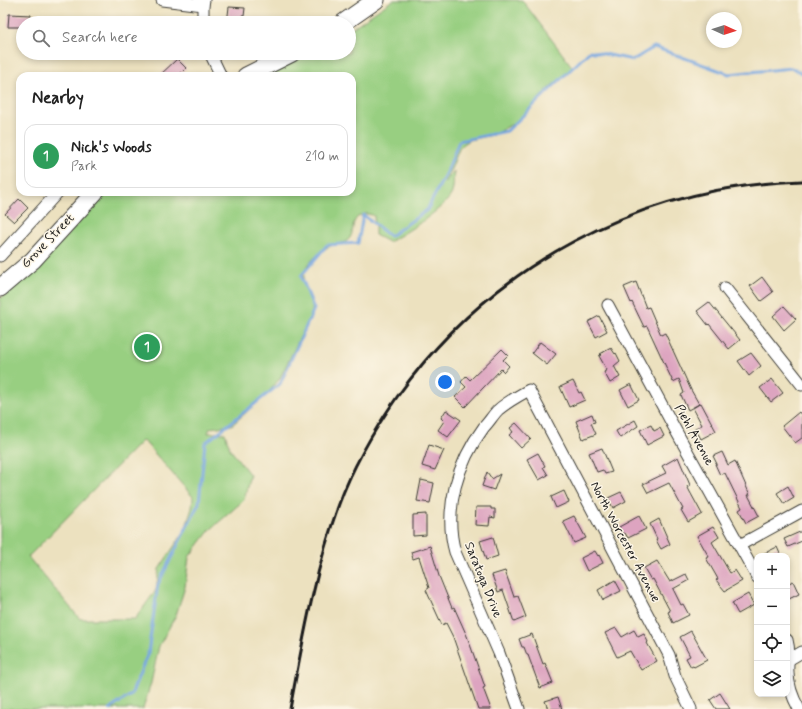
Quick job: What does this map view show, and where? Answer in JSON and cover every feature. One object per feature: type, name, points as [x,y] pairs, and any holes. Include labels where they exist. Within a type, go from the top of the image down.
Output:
[{"type":"main road","points":[[353,16],[376,0]]},
{"type":"main road","points":[[254,72],[278,60]]},
{"type":"main road","name":"Grove Street","points":[[0,288],[33,260],[91,196]]},
{"type":"street","points":[[162,0],[204,2],[203,16]]},
{"type":"street","points":[[214,60],[220,72]]},
{"type":"street","points":[[0,256],[54,196]]},
{"type":"street","points":[[725,288],[802,385]]},
{"type":"street","name":"Piehl Avenue","points":[[608,305],[754,571]]},
{"type":"street","name":"Saratoga Drive","points":[[519,709],[499,653],[455,552],[452,542],[451,508],[457,481],[477,436],[497,411],[511,400],[529,390]]},
{"type":"street","name":"North Worcester Avenue","points":[[529,390],[668,655],[675,676],[691,709]]},
{"type":"street","points":[[740,545],[802,511]]},
{"type":"street","points":[[790,659],[802,652]]},
{"type":"street","points":[[790,661],[788,681],[798,709]]},
{"type":"green space","points":[[393,0],[522,0],[573,68],[549,88],[516,122],[493,135],[470,140],[459,149],[444,183],[454,171],[452,193],[442,206],[433,213],[403,234],[388,242],[375,235],[374,216],[364,214],[355,220],[352,234],[348,240],[324,249],[311,261],[305,271],[304,285],[312,301],[312,313],[280,378],[268,393],[232,425],[210,428],[208,433],[225,433],[230,449],[250,475],[244,500],[210,530],[189,557],[185,587],[176,615],[159,646],[151,683],[143,709],[0,709],[0,299],[42,261],[102,196],[356,196],[356,72],[269,72],[292,60],[356,60],[356,25]],"holes":[[[143,440],[193,497],[192,508],[185,530],[159,569],[156,590],[135,619],[80,619],[28,557]]]},
{"type":"building","points":[[229,7],[245,8],[244,16],[228,16]]},
{"type":"building","points":[[9,14],[31,15],[16,16],[16,27],[8,27]]},
{"type":"building","points":[[176,60],[178,60],[186,68],[182,72],[163,72]]},
{"type":"building","points":[[19,199],[28,208],[14,222],[5,214]]},
{"type":"building","points":[[762,277],[773,292],[761,301],[750,286]]},
{"type":"building","points":[[636,282],[646,308],[649,307],[661,335],[665,333],[699,404],[688,410],[681,395],[684,393],[679,379],[673,382],[647,326],[644,327],[624,287]]},
{"type":"building","points":[[709,302],[740,340],[729,349],[697,311]]},
{"type":"building","points":[[784,306],[796,319],[784,330],[773,316]]},
{"type":"building","points":[[599,316],[607,331],[596,337],[588,322]]},
{"type":"building","points":[[540,342],[556,354],[547,365],[532,353]]},
{"type":"building","points":[[611,348],[615,354],[616,353],[620,361],[614,366],[620,377],[610,383],[604,372],[607,370],[599,356]]},
{"type":"building","points":[[502,349],[508,355],[503,360],[509,366],[504,372],[501,369],[465,407],[455,397],[466,387],[461,382],[466,376],[470,380]]},
{"type":"building","points":[[751,353],[761,366],[749,376],[738,361]]},
{"type":"building","points":[[772,379],[783,393],[771,402],[760,388]]},
{"type":"building","points":[[573,381],[579,393],[581,392],[585,400],[569,407],[560,387]]},
{"type":"building","points":[[631,384],[639,400],[628,406],[620,390]]},
{"type":"building","points":[[701,403],[716,431],[701,439],[695,428],[702,425],[693,408]]},
{"type":"building","points":[[446,410],[461,420],[448,437],[438,430],[444,421],[441,418]]},
{"type":"building","points":[[799,412],[802,416],[802,438],[795,443],[782,426]]},
{"type":"building","points":[[592,414],[595,422],[591,423],[596,434],[583,439],[576,421]]},
{"type":"building","points":[[635,420],[638,426],[620,438],[616,431]]},
{"type":"building","points":[[516,423],[531,439],[521,448],[509,435],[513,432],[510,428]]},
{"type":"building","points":[[651,425],[654,431],[660,428],[664,436],[647,445],[640,430]]},
{"type":"building","points":[[429,445],[444,450],[435,470],[422,466]]},
{"type":"building","points":[[602,448],[612,472],[605,474],[603,470],[597,472],[589,453]]},
{"type":"building","points":[[722,452],[728,465],[735,461],[750,495],[748,495],[759,516],[746,523],[739,510],[742,508],[725,473],[720,475],[715,464],[717,464],[713,456]]},
{"type":"building","points":[[538,453],[545,466],[543,467],[548,475],[539,480],[527,459]]},
{"type":"building","points":[[678,457],[690,485],[687,486],[702,514],[688,522],[669,483],[648,493],[643,484],[666,473],[662,466]]},
{"type":"building","points":[[487,472],[492,479],[500,474],[494,490],[482,486]]},
{"type":"building","points":[[421,480],[434,483],[430,503],[417,501]]},
{"type":"building","points":[[788,486],[794,498],[784,504],[777,493]]},
{"type":"building","points":[[564,491],[569,502],[556,508],[551,497]]},
{"type":"building","points":[[621,492],[626,501],[613,508],[608,498]]},
{"type":"building","points":[[476,507],[491,507],[491,509],[495,509],[495,518],[490,517],[489,526],[475,525]]},
{"type":"building","points":[[426,514],[426,535],[413,536],[413,515]]},
{"type":"building","points":[[574,516],[586,538],[574,543],[563,521]]},
{"type":"building","points":[[639,516],[646,529],[628,538],[625,533],[623,534],[619,527]]},
{"type":"building","points":[[659,519],[670,544],[661,549],[650,524]]},
{"type":"building","points":[[713,527],[719,537],[712,542],[730,573],[735,570],[742,581],[725,591],[716,580],[718,579],[706,558],[709,557],[697,536]]},
{"type":"building","points":[[802,531],[802,541],[788,547],[784,539]]},
{"type":"building","points":[[493,537],[498,556],[486,560],[480,541]]},
{"type":"building","points":[[430,546],[439,576],[452,608],[454,607],[467,636],[491,709],[478,709],[453,637],[446,623],[442,625],[426,590],[429,588],[419,557],[413,559],[411,552]]},
{"type":"building","points":[[777,547],[780,553],[765,553]]},
{"type":"building","points":[[595,551],[603,563],[587,571],[581,558]]},
{"type":"building","points":[[657,561],[670,582],[686,574],[689,580],[673,589],[681,605],[683,604],[689,615],[673,623],[668,612],[670,611],[653,579],[651,580],[644,568]]},
{"type":"building","points":[[505,571],[514,597],[518,596],[526,617],[514,622],[503,590],[498,592],[492,575]]},
{"type":"building","points":[[615,580],[621,591],[603,600],[598,590]]},
{"type":"building","points":[[793,581],[799,594],[790,598],[790,589],[790,582]]},
{"type":"building","points":[[748,594],[754,605],[738,614],[732,603]]},
{"type":"building","points":[[616,628],[622,637],[634,630],[638,637],[644,634],[648,642],[647,643],[657,661],[641,670],[630,651],[617,657],[605,633]]},
{"type":"building","points":[[691,631],[707,660],[694,667],[691,667],[686,658],[690,656],[680,637]]},
{"type":"building","points":[[532,634],[543,664],[545,663],[553,683],[540,688],[528,655],[524,647],[522,647],[519,639]]},
{"type":"building","points":[[720,693],[730,709],[716,709],[710,700]]},
{"type":"building","points":[[558,697],[562,709],[548,709],[545,701]]},
{"type":"waterway","points":[[110,709],[131,695],[148,653],[158,584],[199,503],[205,443],[280,384],[314,309],[301,276],[327,245],[358,243],[363,215],[390,236],[427,210],[448,169],[459,141],[507,131],[590,51],[633,60],[654,47],[729,74],[792,68],[802,73]]},
{"type":"railway","points":[[290,709],[316,580],[339,504],[357,462],[380,422],[397,397],[435,350],[478,308],[524,272],[574,241],[628,216],[684,198],[742,186],[802,181]]},
{"type":"place","name":"Nick's Woods","points":[[147,347]]}]
